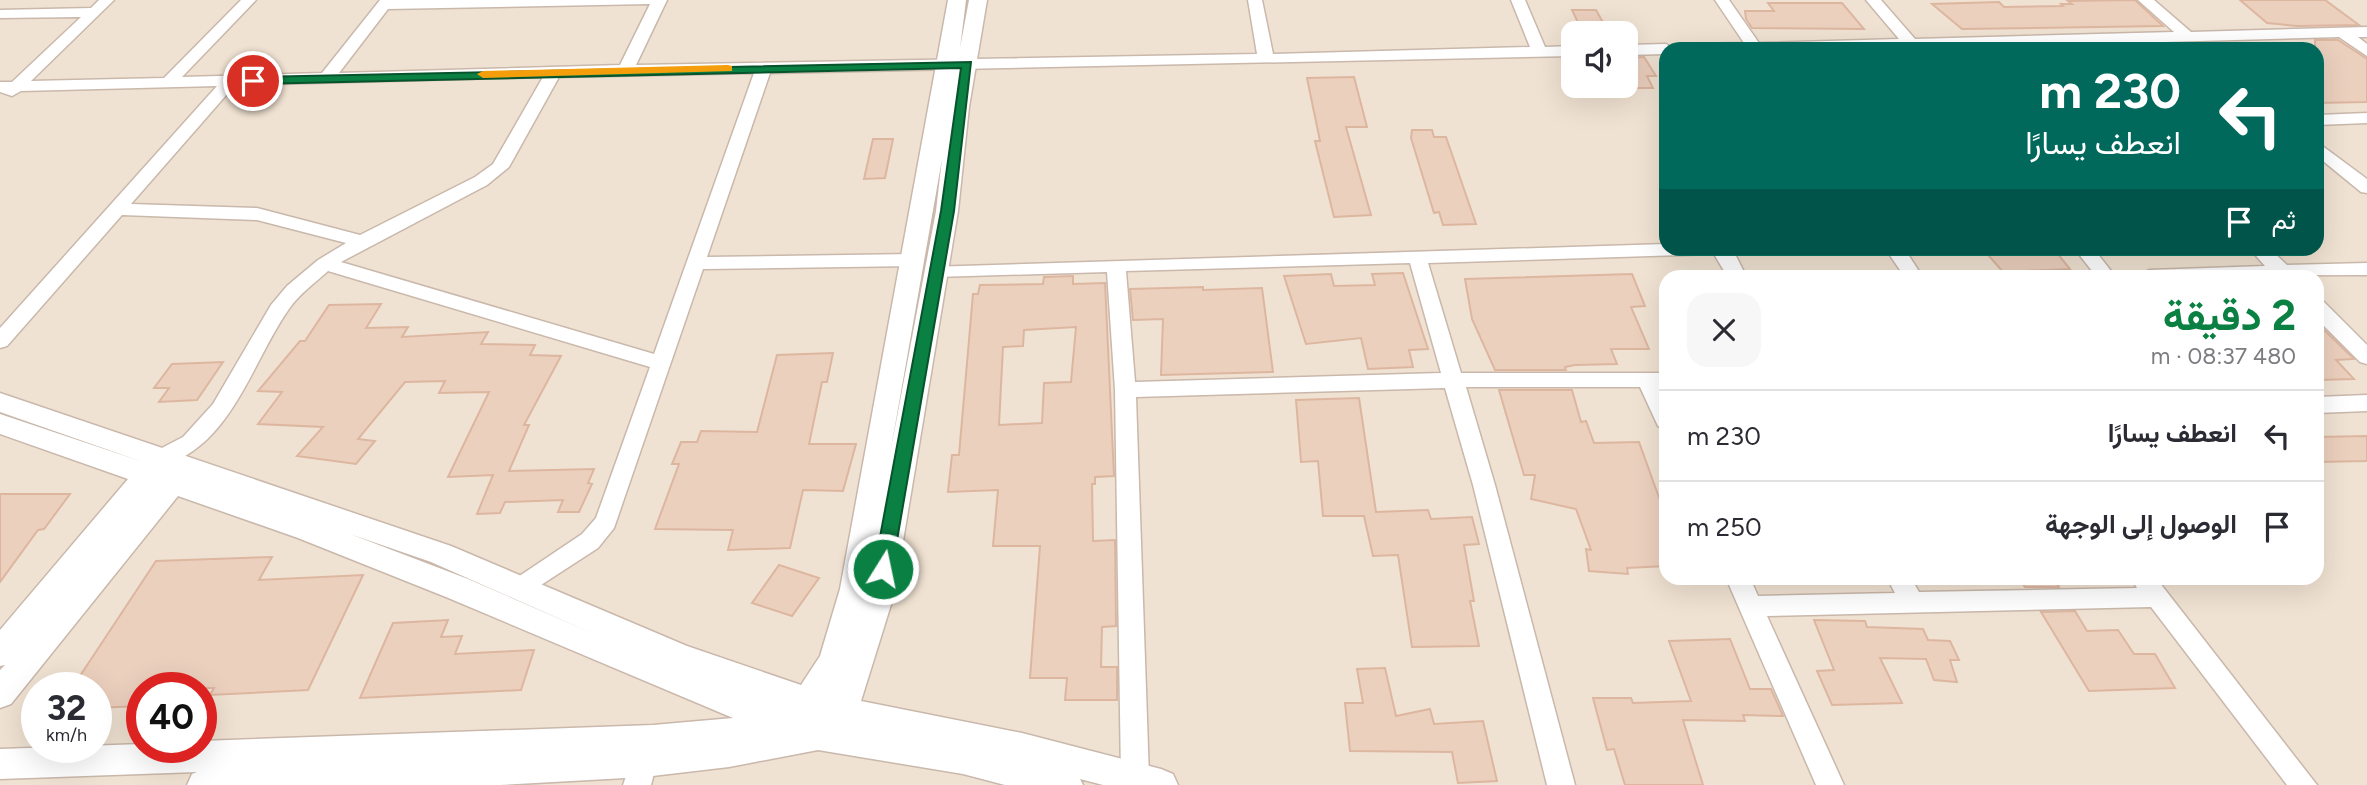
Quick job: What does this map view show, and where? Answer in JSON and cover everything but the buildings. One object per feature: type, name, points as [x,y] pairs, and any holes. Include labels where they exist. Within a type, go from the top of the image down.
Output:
[{"type":"street","points":[[0,102],[8,87],[107,0]]},
{"type":"street","points":[[169,83],[248,0]]},
{"type":"street","points":[[326,79],[386,2],[658,0],[626,70]]},
{"type":"street","points":[[957,0],[957,65]]},
{"type":"street","points":[[204,785],[640,773],[818,735],[841,711],[855,677],[879,595],[925,266],[957,65],[978,0]]},
{"type":"street","points":[[1255,0],[1266,59]]},
{"type":"street","points":[[1518,0],[1539,51]]},
{"type":"street","points":[[1722,0],[1752,42]]},
{"type":"street","points":[[1872,0],[1909,42]]},
{"type":"street","points":[[2145,0],[2187,36]]},
{"type":"street","points":[[0,14],[94,12]]},
{"type":"street","points":[[2342,32],[2367,51]]},
{"type":"street","points":[[2084,42],[2187,36],[2367,32]]},
{"type":"street","points":[[1638,50],[1659,50]]},
{"type":"street","points":[[8,87],[626,70],[1561,51]]},
{"type":"street","points":[[521,588],[590,541],[606,522],[764,67]]},
{"type":"street","points":[[0,653],[172,465],[234,391],[281,305],[325,264],[362,241],[481,181],[500,167],[554,72]]},
{"type":"street","points":[[0,341],[229,82]]},
{"type":"street","points":[[2324,120],[2367,118]]},
{"type":"street","points":[[2324,153],[2367,188]]},
{"type":"street","points":[[118,209],[257,214],[362,241]]},
{"type":"street","points":[[696,264],[1116,267],[1659,250]]},
{"type":"street","points":[[1417,256],[1455,380],[1562,785]]},
{"type":"street","points":[[2090,256],[2101,270]]},
{"type":"street","points":[[2266,256],[2280,270]]},
{"type":"street","points":[[325,264],[661,363]]},
{"type":"street","points":[[0,764],[653,740],[707,735],[781,723],[808,701],[829,670],[849,618],[925,266]]},
{"type":"street","points":[[0,402],[172,465],[391,536],[521,588],[676,655],[808,701],[841,711],[1022,748],[1148,781],[1116,267]]},
{"type":"street","points":[[2324,272],[2367,269]]},
{"type":"street","points":[[2324,314],[2367,357]]},
{"type":"street","points":[[1125,390],[1455,380],[1657,380]]},
{"type":"street","points":[[2324,405],[2367,403]]},
{"type":"street","points":[[0,425],[172,465],[308,530],[445,583],[606,653],[781,723],[818,735],[963,759],[1066,785]]},
{"type":"street","points":[[0,694],[172,465]]},
{"type":"street","points":[[1741,585],[1830,785]]},
{"type":"street","points":[[1903,585],[1912,602]]},
{"type":"street","points":[[1751,606],[1912,602],[2151,587],[2303,785]]},
{"type":"shaded area","points":[[0,0],[2367,0],[2367,785],[0,785]]},
{"type":"slow traffic","points":[[483,74],[728,68]]},
{"type":"route","points":[[253,81],[764,67],[967,65],[959,107],[947,211],[883,569]]}]
